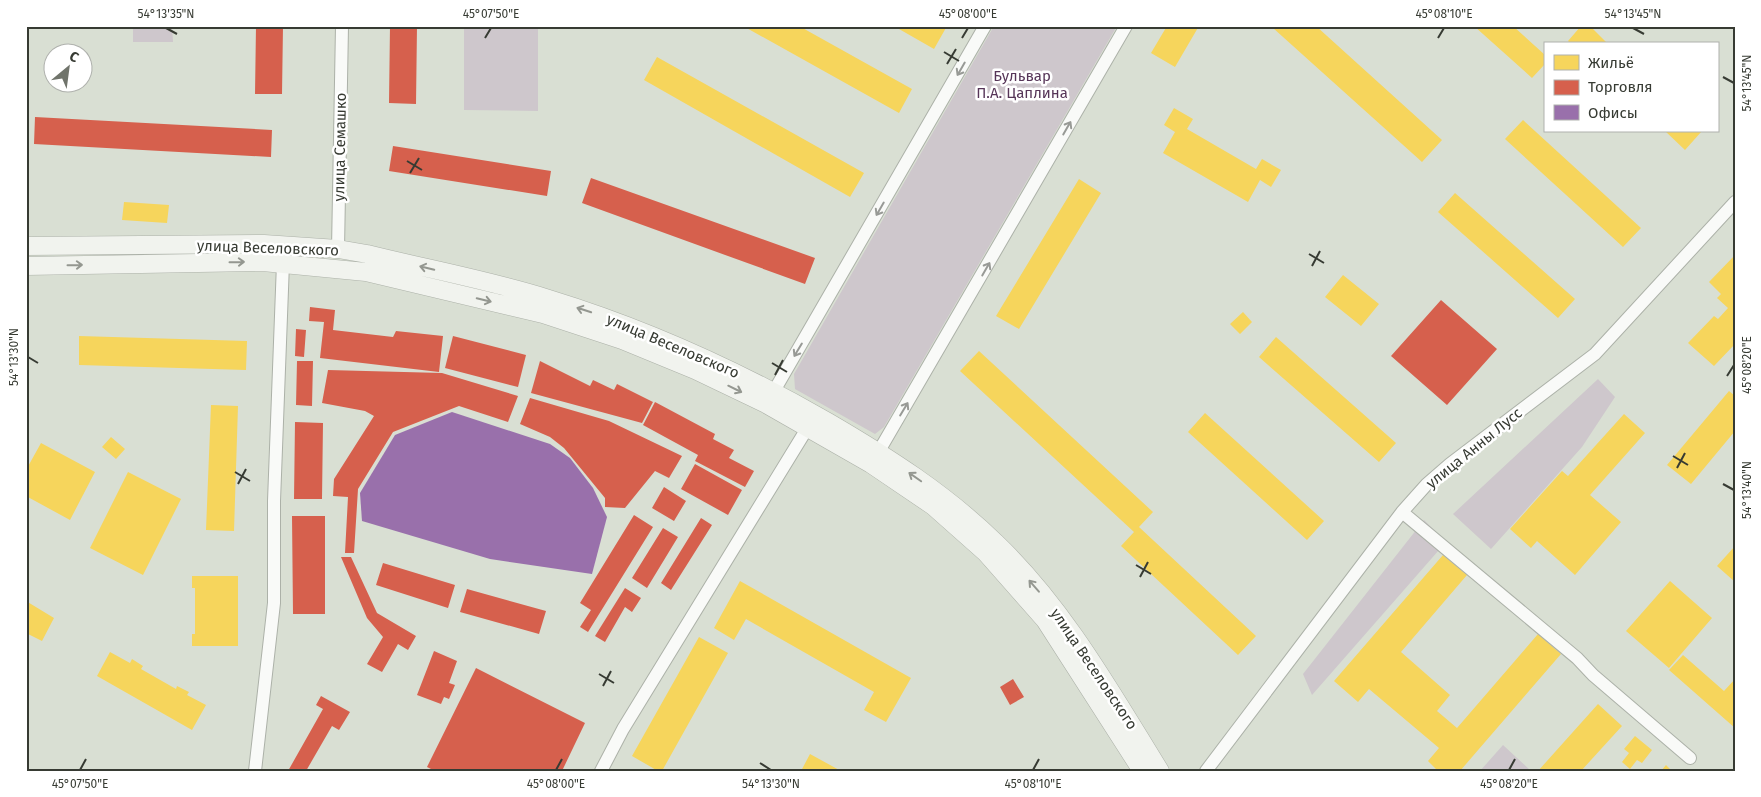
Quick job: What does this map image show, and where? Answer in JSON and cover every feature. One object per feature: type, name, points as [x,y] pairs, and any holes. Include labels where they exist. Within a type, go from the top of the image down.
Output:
[{"type":"main road","name":"улица Веселовского","points":[[26,246],[264,244],[338,249],[367,254],[556,301],[627,325],[702,356],[941,495],[1003,551],[1051,606],[1093,663],[1160,771]]},
{"type":"main road","name":"улица Семашко","points":[[338,249],[338,268]]},
{"type":"main road","name":"улица Веселовского","points":[[26,266],[283,263],[366,272],[543,314],[596,331],[770,397],[808,427],[875,458],[986,552],[1045,620],[1142,771]]},
{"type":"street","name":"улица Семашко","points":[[338,249],[342,26]]},
{"type":"street","points":[[770,397],[985,26]]},
{"type":"street","points":[[875,458],[1126,26]]},
{"type":"street","name":"улица Анны Лусс","points":[[1206,771],[1402,512],[1427,484],[1450,464],[1595,354],[1735,202]]},
{"type":"street","points":[[255,771],[274,603],[274,501],[283,263]]},
{"type":"street","points":[[601,771],[627,723],[808,427]]},
{"type":"street","points":[[1402,512],[1577,658],[1593,676],[1690,758]]},
{"type":"green space","points":[[133,26],[172,26],[173,42],[133,42]]},
{"type":"green space","points":[[464,26],[538,26],[538,111],[464,110]]},
{"type":"green space","name":"Бульвар П.А. Цаплина","points":[[994,26],[1117,26],[884,427],[875,434],[795,389],[794,374]]},
{"type":"green space","points":[[1598,379],[1615,397],[1582,447],[1491,549],[1453,514]]},
{"type":"green space","points":[[1424,520],[1446,542],[1312,695],[1303,674]]},
{"type":"green space","points":[[1503,745],[1530,770],[1480,771]]},
{"type":"building: Жильё","points":[[95,26],[108,26],[108,29],[95,28]]},
{"type":"building: Жильё","points":[[743,26],[799,26],[912,89],[899,113]]},
{"type":"building: Жильё","points":[[900,26],[947,26],[934,49],[899,29]]},
{"type":"building: Жильё","points":[[1167,26],[1199,26],[1175,67],[1151,53]]},
{"type":"building: Жильё","points":[[1275,26],[1316,26],[1442,140],[1422,162],[1273,28]]},
{"type":"building: Жильё","points":[[1474,26],[1513,26],[1544,54],[1544,65],[1532,78]]},
{"type":"building: Жильё","points":[[1581,26],[1590,26],[1606,42],[1569,42]]},
{"type":"building: Жильё","points":[[657,57],[864,173],[850,197],[644,80]]},
{"type":"building: Жильё","points":[[1174,108],[1193,119],[1187,129],[1256,169],[1262,159],[1281,170],[1271,187],[1260,180],[1248,202],[1163,153],[1175,132],[1164,125]]},
{"type":"building: Жильё","points":[[1523,120],[1641,228],[1623,247],[1505,139]]},
{"type":"building: Жильё","points":[[1666,132],[1701,132],[1685,150]]},
{"type":"building: Жильё","points":[[1079,179],[1101,193],[1019,329],[996,316]]},
{"type":"building: Жильё","points":[[1455,193],[1575,299],[1558,318],[1438,212]]},
{"type":"building: Жильё","points":[[124,202],[169,205],[167,223],[122,220]]},
{"type":"building: Жильё","points":[[1735,255],[1735,344],[1714,366],[1688,343],[1714,316],[1718,319],[1728,308],[1717,298],[1721,294],[1709,282]]},
{"type":"building: Жильё","points":[[1343,275],[1379,304],[1361,326],[1325,297]]},
{"type":"building: Жильё","points":[[1243,312],[1252,322],[1240,334],[1230,324]]},
{"type":"building: Жильё","points":[[79,336],[247,341],[246,370],[79,365]]},
{"type":"building: Жильё","points":[[1276,337],[1396,443],[1379,462],[1259,357]]},
{"type":"building: Жильё","points":[[979,351],[1153,512],[1139,527],[1256,636],[1238,655],[1121,546],[1134,532],[960,371]]},
{"type":"building: Жильё","points":[[1729,391],[1735,396],[1735,431],[1691,484],[1667,465]]},
{"type":"building: Жильё","points":[[211,405],[238,406],[234,531],[206,530]]},
{"type":"building: Жильё","points":[[1205,413],[1324,521],[1307,540],[1188,432]]},
{"type":"building: Жильё","points":[[1624,414],[1645,433],[1590,495],[1621,522],[1575,575],[1537,541],[1531,548],[1510,529],[1562,471],[1568,476]]},
{"type":"building: Жильё","points":[[111,437],[125,449],[116,459],[102,447]]},
{"type":"building: Жильё","points":[[41,443],[95,472],[70,520],[26,496],[26,470]]},
{"type":"building: Жильё","points":[[128,472],[181,499],[143,575],[90,548]]},
{"type":"building: Жильё","points":[[1735,546],[1735,582],[1717,566]]},
{"type":"building: Жильё","points":[[1443,555],[1467,575],[1401,652],[1450,695],[1437,711],[1457,728],[1538,634],[1561,654],[1460,771],[1438,771],[1428,761],[1439,748],[1369,689],[1358,702],[1334,681]]},
{"type":"building: Жильё","points":[[192,576],[238,576],[238,646],[192,646],[192,634],[195,634],[195,588],[192,588]]},
{"type":"building: Жильё","points":[[740,581],[911,678],[886,722],[864,710],[874,692],[746,619],[734,640],[714,628]]},
{"type":"building: Жильё","points":[[1670,581],[1712,618],[1669,668],[1626,631]]},
{"type":"building: Жильё","points":[[26,601],[54,618],[42,641],[26,633]]},
{"type":"building: Жильё","points":[[699,637],[728,653],[662,771],[658,771],[632,756]]},
{"type":"building: Жильё","points":[[110,652],[130,663],[132,659],[143,666],[141,669],[176,689],[177,686],[189,692],[187,695],[206,705],[192,730],[97,676]]},
{"type":"building: Жильё","points":[[1683,655],[1724,691],[1735,679],[1735,728],[1669,670]]},
{"type":"building: Жильё","points":[[1598,704],[1622,726],[1581,771],[1538,771]]},
{"type":"building: Жильё","points":[[1635,736],[1652,750],[1642,763],[1637,760],[1630,769],[1622,762],[1629,753],[1624,749]]},
{"type":"building: Жильё","points":[[810,754],[841,771],[801,771]]},
{"type":"building: Жильё","points":[[1666,765],[1672,771],[1661,771]]},
{"type":"building: Торговля","points":[[256,26],[283,26],[282,94],[255,94]]},
{"type":"building: Торговля","points":[[390,26],[417,26],[416,104],[389,103]]},
{"type":"building: Торговля","points":[[35,117],[272,130],[271,157],[34,144]]},
{"type":"building: Торговля","points":[[393,146],[551,171],[547,196],[389,171]]},
{"type":"building: Торговля","points":[[591,178],[815,258],[805,284],[582,203]]},
{"type":"building: Торговля","points":[[1441,300],[1497,349],[1447,405],[1391,356]]},
{"type":"building: Торговля","points":[[310,307],[335,310],[333,330],[393,337],[396,331],[443,336],[439,372],[320,358],[324,322],[309,321]]},
{"type":"building: Торговля","points":[[296,329],[306,330],[304,357],[295,356]]},
{"type":"building: Торговля","points":[[453,336],[526,355],[518,387],[445,368]]},
{"type":"building: Торговля","points":[[297,361],[313,361],[312,406],[296,405]]},
{"type":"building: Торговля","points":[[540,361],[590,386],[593,380],[614,390],[617,384],[653,402],[642,423],[531,393]]},
{"type":"building: Торговля","points":[[328,370],[442,373],[518,396],[508,422],[459,406],[393,432],[358,489],[354,553],[345,553],[348,497],[333,496],[334,479],[374,416],[365,411],[322,403]]},
{"type":"building: Торговля","points":[[530,398],[609,421],[682,456],[669,478],[655,471],[625,508],[605,507],[605,498],[564,448],[550,437],[520,424]]},
{"type":"building: Торговля","points":[[655,402],[715,434],[713,439],[734,450],[729,458],[754,471],[745,487],[695,461],[698,455],[643,425]]},
{"type":"building: Торговля","points":[[295,422],[323,423],[322,499],[294,499]]},
{"type":"building: Торговля","points":[[695,464],[742,490],[728,515],[681,489]]},
{"type":"building: Торговля","points":[[664,487],[686,501],[674,521],[652,508]]},
{"type":"building: Торговля","points":[[634,515],[653,527],[588,632],[580,627],[591,610],[580,603]]},
{"type":"building: Торговля","points":[[292,516],[325,516],[325,614],[293,614]]},
{"type":"building: Торговля","points":[[701,518],[712,525],[671,590],[661,583]]},
{"type":"building: Торговля","points":[[663,528],[678,537],[647,588],[632,578]]},
{"type":"building: Торговля","points":[[341,557],[351,557],[377,613],[416,636],[408,650],[398,644],[382,672],[367,664],[383,637],[367,618]]},
{"type":"building: Торговля","points":[[383,563],[455,585],[448,608],[376,585]]},
{"type":"building: Торговля","points":[[625,588],[641,598],[632,612],[625,607],[605,642],[595,636]]},
{"type":"building: Торговля","points":[[467,589],[546,611],[539,634],[460,612]]},
{"type":"building: Торговля","points":[[434,651],[457,661],[449,683],[455,685],[449,699],[444,697],[441,704],[417,695]]},
{"type":"building: Торговля","points":[[476,668],[585,723],[562,771],[435,771],[427,767]]},
{"type":"building: Торговля","points":[[1013,679],[1024,697],[1010,705],[1000,687]]},
{"type":"building: Торговля","points":[[321,696],[350,712],[339,730],[332,726],[306,771],[288,771],[323,709],[316,705]]},
{"type":"building: Офисы","points":[[452,412],[550,444],[570,458],[593,488],[607,517],[592,574],[490,559],[362,521],[360,493],[395,435]]}]
